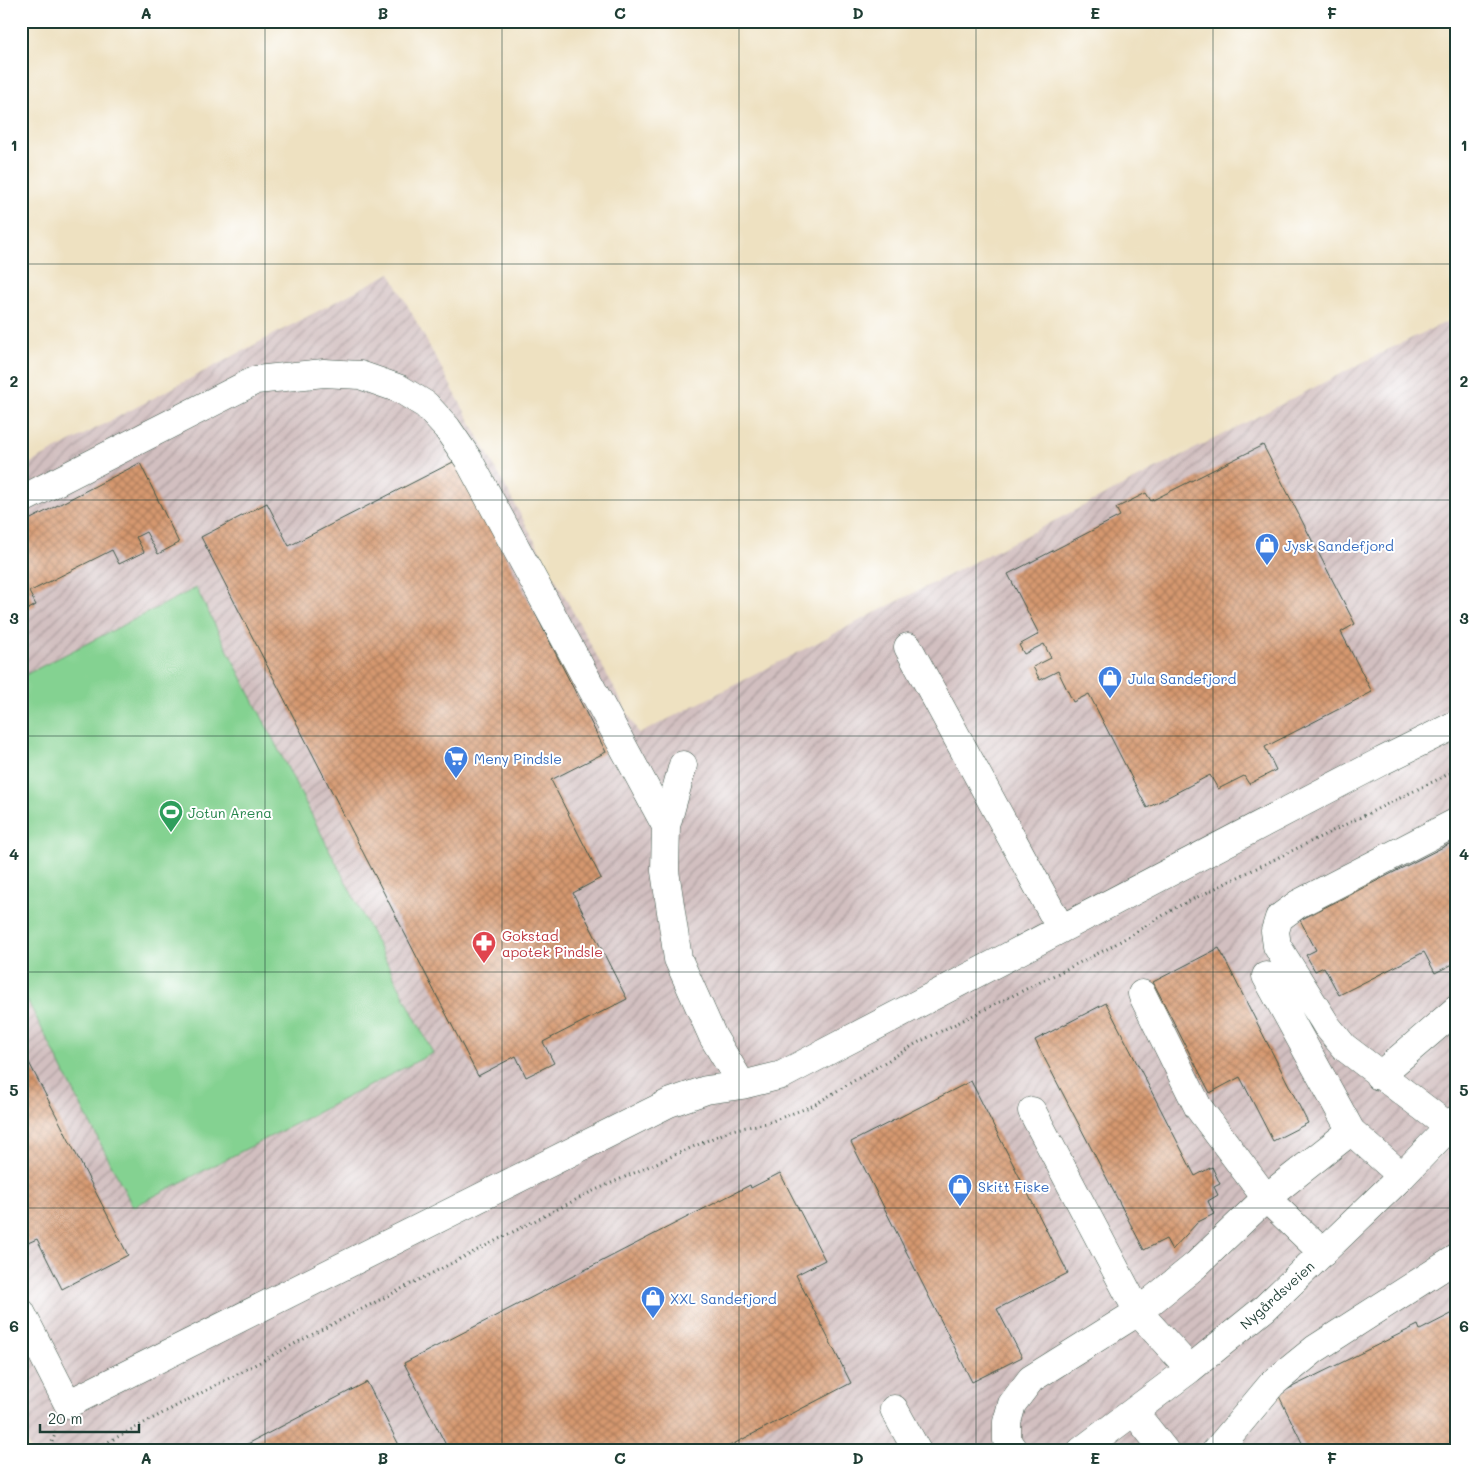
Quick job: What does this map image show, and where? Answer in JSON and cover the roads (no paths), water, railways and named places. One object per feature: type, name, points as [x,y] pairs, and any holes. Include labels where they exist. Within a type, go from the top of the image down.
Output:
[{"type":"street","points":[[21,500],[256,380],[324,373],[360,375],[400,389],[426,405],[442,422],[468,459],[666,826]]},
{"type":"street","points":[[908,647],[1061,929]]},
{"type":"street","points":[[21,1312],[68,1404],[669,1103],[706,1090],[742,1085],[782,1075],[1457,724]]},
{"type":"street","points":[[683,765],[666,826],[665,871],[678,959],[713,1037],[742,1085]]},
{"type":"street","points":[[1455,1126],[1379,1076],[1344,1047],[1327,1026],[1277,946],[1275,931],[1279,918],[1298,904],[1457,822]]},
{"type":"street","points":[[1266,976],[1351,1131],[1402,1176]]},
{"type":"street","points":[[1142,994],[1198,1107],[1266,1198],[1324,1253]]},
{"type":"street","points":[[1379,1076],[1457,1009]]},
{"type":"street","points":[[1032,1111],[1138,1312],[1190,1370]]},
{"type":"street","name":"Nygårdsveien","points":[[1081,1451],[1190,1370],[1265,1308],[1455,1126]]},
{"type":"street","points":[[1014,1451],[1008,1441],[1007,1422],[1012,1404],[1031,1379],[1138,1312],[1196,1265],[1266,1198],[1351,1131]]},
{"type":"street","points":[[1216,1451],[1272,1384],[1315,1349],[1457,1258]]},
{"type":"street","points":[[894,1409],[916,1451]]},
{"type":"street","points":[[1134,1412],[1165,1451]]},
{"type":"place","name":"Jysk Sandefjord","points":[[1267,566]]},
{"type":"place","name":"Jula Sandefjord","points":[[1110,699]]},
{"type":"place","name":"Meny Pindsle","points":[[456,779]]},
{"type":"place","name":"Jotun Arena","points":[[171,833]]},
{"type":"place","name":"Gokstad apotek Pindsle","points":[[484,964]]},
{"type":"place","name":"Skitt Fiske","points":[[960,1207]]},
{"type":"place","name":"XXL Sandefjord","points":[[653,1319]]}]
